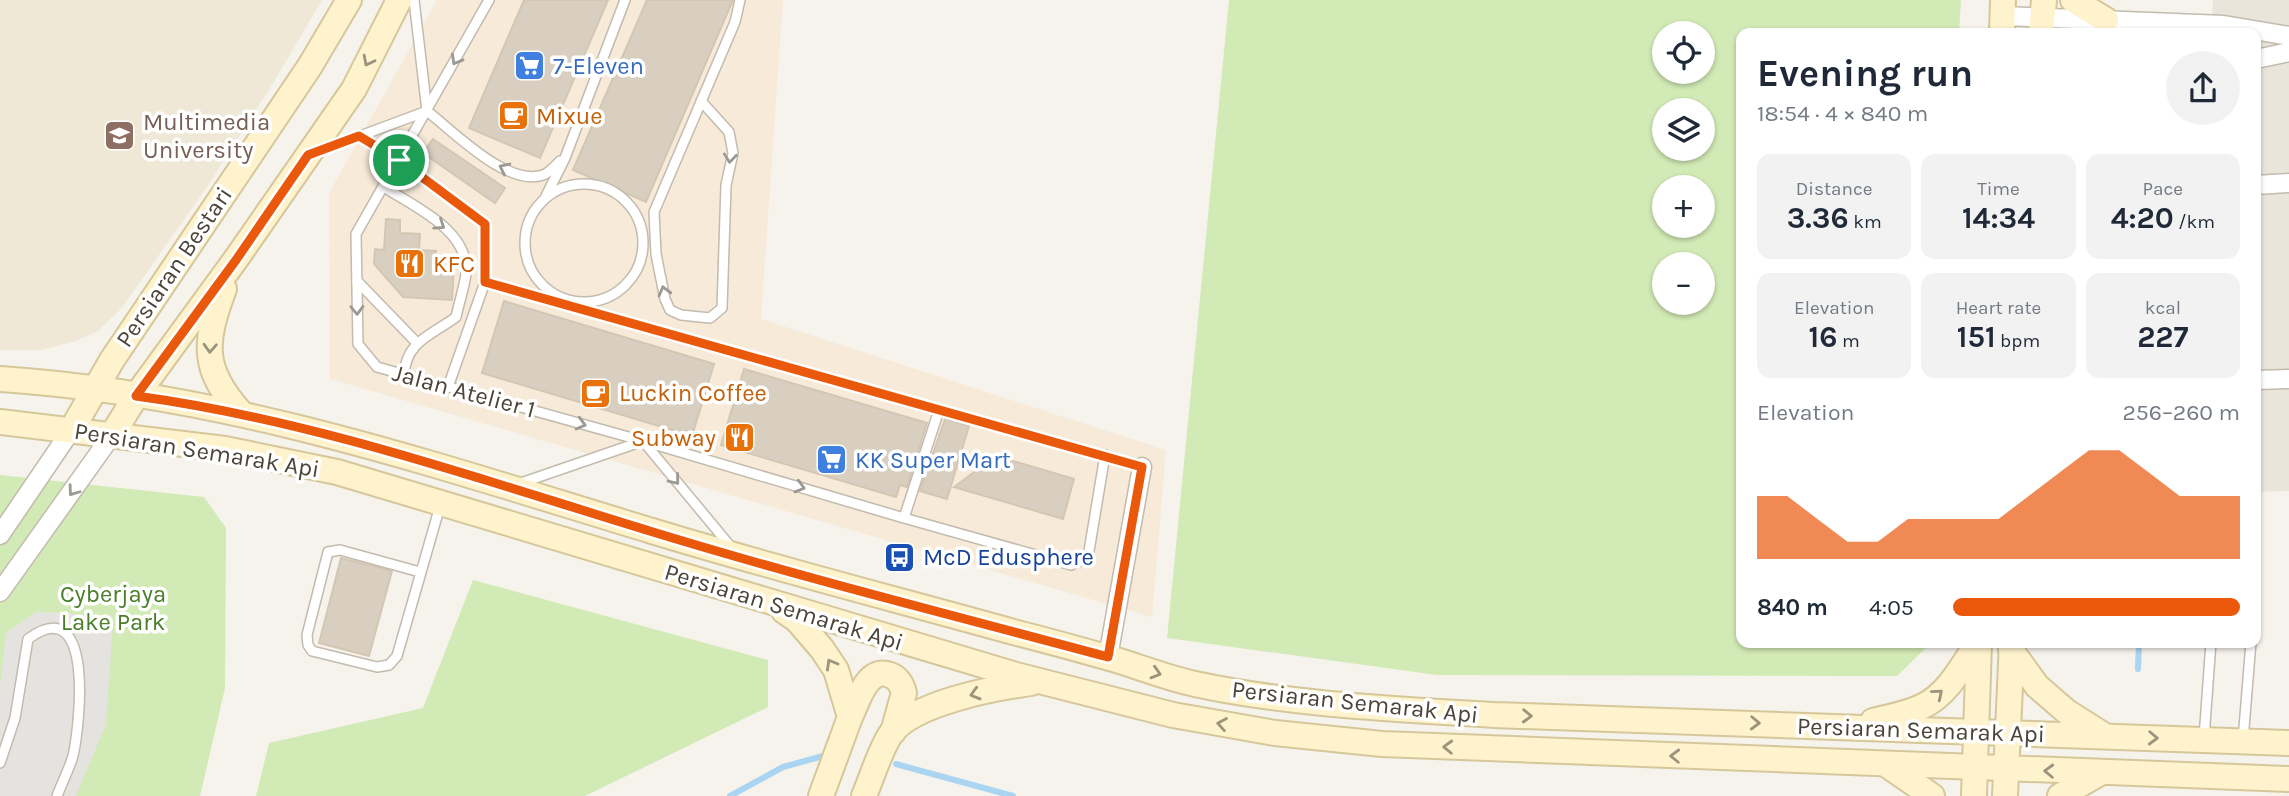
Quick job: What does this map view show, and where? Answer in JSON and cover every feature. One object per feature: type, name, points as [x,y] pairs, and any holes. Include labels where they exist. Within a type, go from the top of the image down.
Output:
[{"type":"main road","name":"Persiaran Bestari","points":[[72,429],[93,390],[310,66],[349,0]]},
{"type":"main road","name":"Persiaran Bestari","points":[[112,435],[136,396],[236,260],[354,89],[399,0]]},
{"type":"main road","points":[[2073,0],[2106,20]]},
{"type":"main road","points":[[236,260],[212,321],[209,358],[222,391],[241,412]]},
{"type":"main road","name":"Persiaran Semarak Api","points":[[0,379],[241,412],[400,453],[738,556],[1108,657],[1192,684],[1285,699],[1494,715],[2289,743]]},
{"type":"main road","name":"Persiaran Semarak Api","points":[[0,422],[225,449],[324,470],[1042,682],[1172,715],[1275,733],[1382,744],[1974,769],[2289,779]]},
{"type":"main road","points":[[777,605],[797,620],[822,649],[835,670],[850,717]]},
{"type":"main road","points":[[1853,727],[1922,707],[1946,688],[1975,648]]},
{"type":"main road","points":[[1974,796],[1979,648]]},
{"type":"main road","points":[[2006,796],[2012,648]]},
{"type":"main road","points":[[2013,648],[2037,686],[2067,712],[2107,737]]},
{"type":"main road","points":[[821,796],[850,717],[870,678],[880,673],[888,674],[896,678],[904,693],[892,732],[864,796]]},
{"type":"main road","points":[[892,732],[932,706],[998,687],[1042,682]]},
{"type":"main road","points":[[1887,765],[1931,796]]},
{"type":"main road","points":[[2060,796],[2101,773]]},
{"type":"street","points":[[2002,16],[2249,28]]},
{"type":"street","points":[[2261,30],[2289,36]]},
{"type":"street","points":[[2261,58],[2289,52]]},
{"type":"street","points":[[2261,184],[2289,183]]},
{"type":"street","points":[[2261,380],[2289,379]]},
{"type":"street","name":"Persiaran Bestari","points":[[0,535],[72,429]]},
{"type":"street","name":"Persiaran Bestari","points":[[0,592],[112,435]]},
{"type":"street","points":[[1108,657],[1142,467]]},
{"type":"lane","points":[[414,0],[428,111],[502,169],[520,175],[544,175],[565,158]]},
{"type":"lane","name":"Jalan Atelier 1","points":[[489,0],[356,233],[358,344],[377,367],[1071,565],[1088,557],[1105,455]]},
{"type":"lane","points":[[545,198],[561,188],[580,184],[600,186],[618,195],[633,209],[641,228],[643,248],[639,267],[627,284],[611,296],[592,302],[564,298],[540,284],[530,268],[525,249],[526,230],[565,158],[625,0]]},
{"type":"lane","points":[[701,101],[729,132],[733,153],[726,185],[722,308],[710,318],[681,316],[670,310],[665,299],[656,254],[654,212],[701,101],[735,22],[740,0]]},
{"type":"lane","points":[[308,155],[428,111]]},
{"type":"lane","points":[[359,136],[399,160],[485,224],[485,282],[448,387]]},
{"type":"lane","points":[[384,187],[451,233],[463,249],[466,272],[456,317],[416,343],[405,359],[404,375]]},
{"type":"lane","points":[[356,281],[416,343]]},
{"type":"lane","points":[[485,282],[1142,467]]},
{"type":"lane","points":[[904,518],[939,410]]},
{"type":"lane","points":[[510,487],[643,441],[738,556]]},
{"type":"lane","points":[[420,572],[340,550],[328,552],[307,635],[312,651],[377,667],[389,665],[397,656],[441,504]]},
{"type":"lane","points":[[0,763],[15,718],[28,639],[40,630],[54,629],[66,633],[74,642],[77,654],[80,709],[72,757],[57,796]]},
{"type":"lane","points":[[2204,740],[2211,648]]},
{"type":"lane","points":[[2243,741],[2251,648]]},
{"type":"shaded area","name":"Multimedia University","points":[[0,0],[322,0],[207,187],[121,309],[98,331],[76,341],[41,350],[0,350]]},
{"type":"shaded area","points":[[437,0],[783,0],[761,319],[1166,450],[1152,617],[330,379],[329,193]]},
{"type":"shaded area","points":[[2213,0],[2289,0],[2289,491],[2261,492],[2261,28],[2212,28]]},
{"type":"shaded area","points":[[36,612],[69,613],[113,622],[106,724],[76,796],[0,796],[0,684],[6,633]]},
{"type":"green space","points":[[1229,0],[1961,0],[1959,28],[1736,28],[1736,648],[1926,648],[1897,676],[1437,675],[1167,638]]},
{"type":"green space","name":"Cyberjaya Lake Park","points":[[0,475],[204,497],[226,528],[225,688],[200,796],[0,796]]},
{"type":"green space","points":[[473,580],[768,660],[768,707],[585,796],[256,796],[269,743],[423,708]]},
{"type":"building","points":[[524,0],[608,0],[540,158],[469,128]]},
{"type":"building","points":[[647,0],[733,0],[646,202],[573,170]]},
{"type":"building","points":[[433,139],[505,188],[495,203],[423,153]]},
{"type":"building","points":[[386,219],[400,220],[400,233],[420,234],[419,250],[436,251],[435,264],[454,265],[452,300],[403,297],[374,264],[375,249],[384,250]]},
{"type":"building","points":[[504,301],[714,364],[692,436],[482,373]]},
{"type":"building","points":[[744,369],[927,423],[907,487],[900,485],[896,497],[721,445]]},
{"type":"building","points":[[945,419],[969,426],[947,499],[920,491]]},
{"type":"building","points":[[996,456],[1074,479],[1063,519],[954,487]]},
{"type":"building","points":[[341,558],[392,571],[369,656],[319,643]]},
{"type":"waterway","points":[[2138,669],[2139,648]]},
{"type":"waterway","points":[[730,796],[783,767],[823,756]]},
{"type":"waterway","points":[[896,764],[1013,796]]},
{"type":"place","name":"7-Eleven","points":[[530,66]]},
{"type":"place","name":"Mixue","points":[[513,116]]},
{"type":"place","name":"Multimedia University","points":[[120,136]]},
{"type":"place","name":"KFC","points":[[410,264]]},
{"type":"place","name":"Luckin Coffee","points":[[596,393]]},
{"type":"place","name":"Subway","points":[[739,438]]},
{"type":"place","name":"KK Super Mart","points":[[832,460]]},
{"type":"place","name":"McD Edusphere","points":[[900,557]]},
{"type":"route","points":[[359,136],[399,160],[485,224],[485,282],[1142,467],[1108,657],[654,532],[400,453],[241,412],[136,396],[236,260],[308,155],[359,136]]}]
